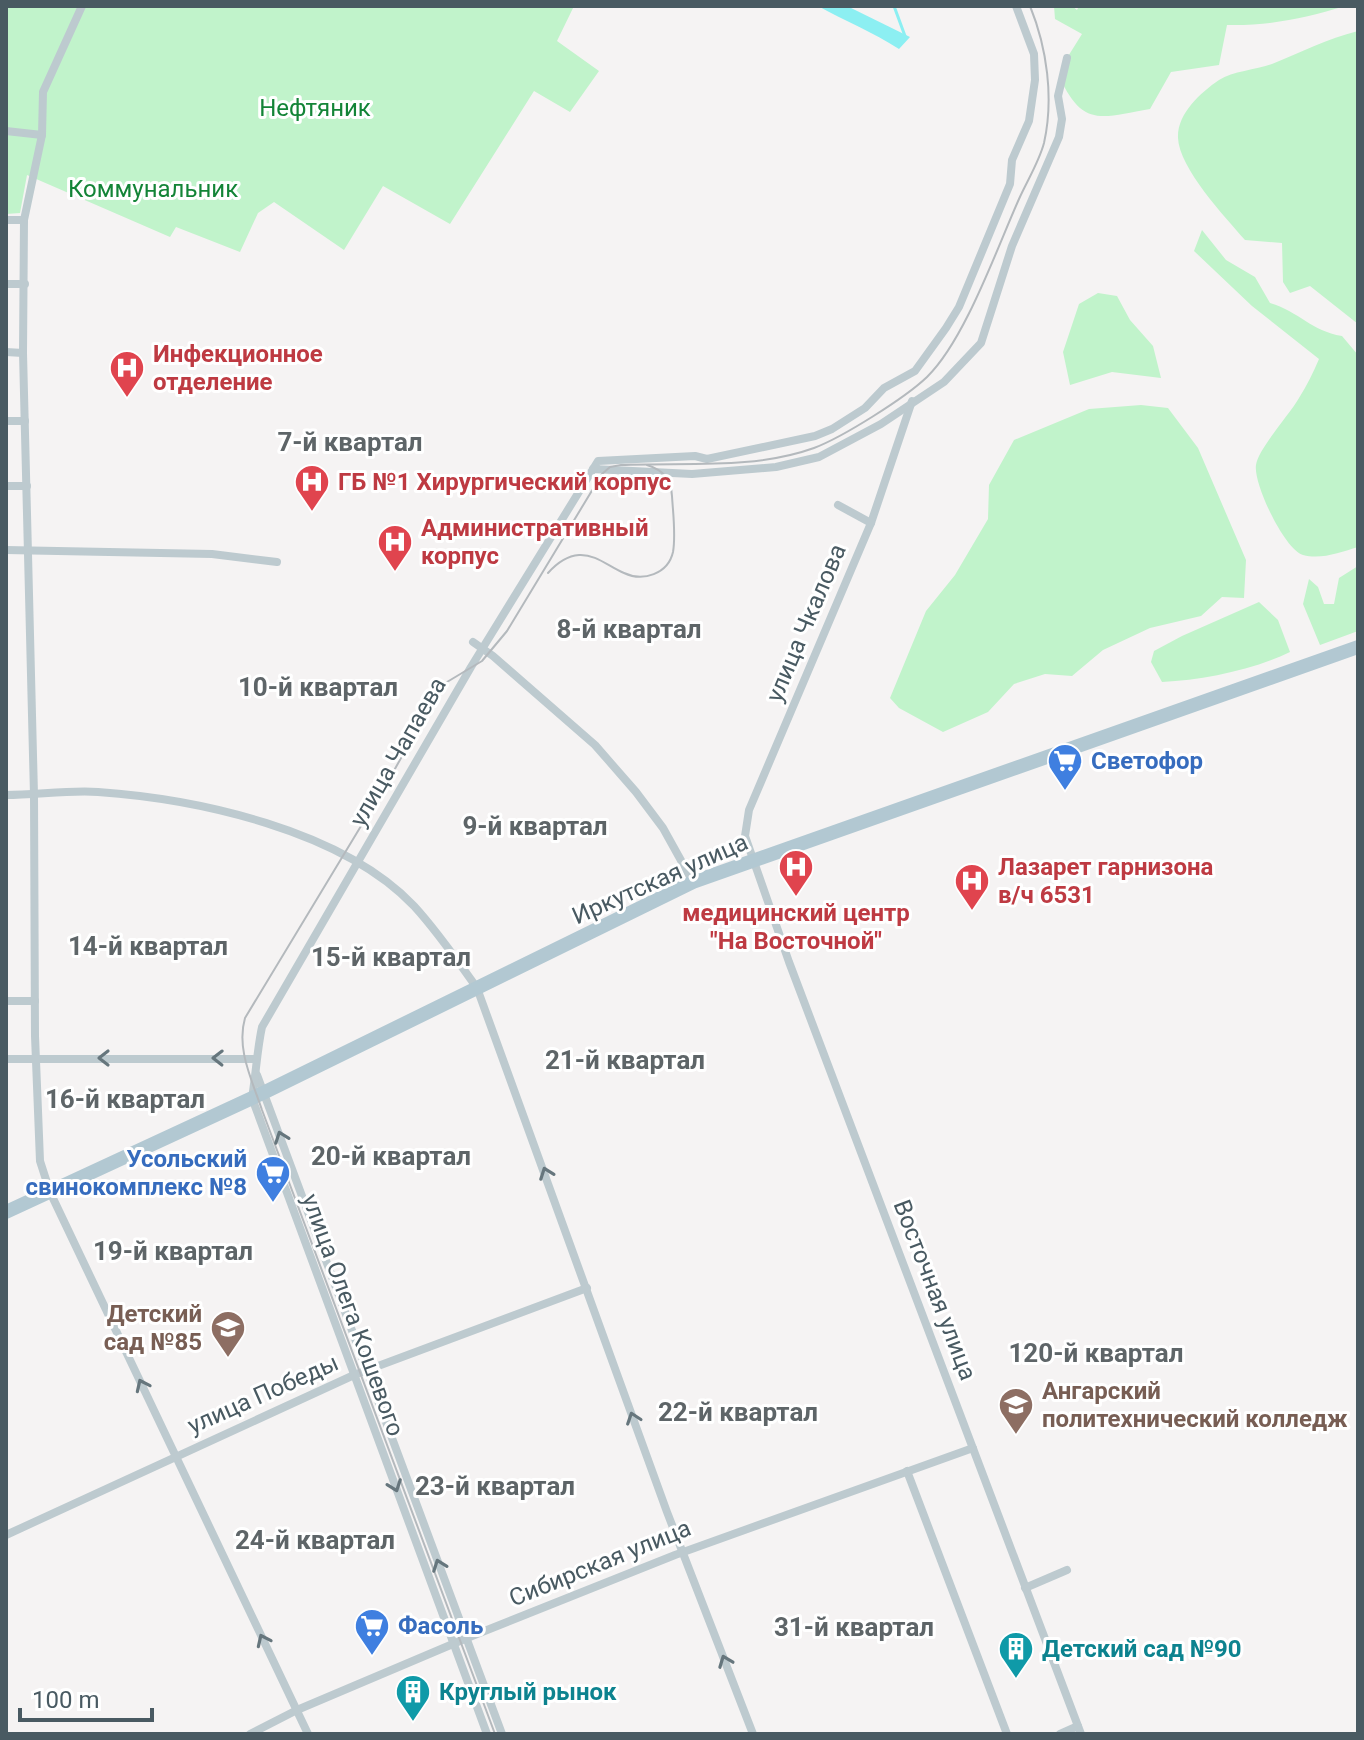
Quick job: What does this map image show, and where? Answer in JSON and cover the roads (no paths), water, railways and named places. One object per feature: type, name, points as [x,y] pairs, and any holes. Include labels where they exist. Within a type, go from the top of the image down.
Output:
[{"type":"main road","name":"Иркутская улица","points":[[6,1212],[258,1095],[693,882],[1358,647]]},
{"type":"street","points":[[82,6],[43,92],[42,135],[24,220],[23,353],[34,795],[35,1058],[40,1161],[50,1192],[308,1734]]},
{"type":"street","points":[[596,465],[695,456],[707,459],[815,436],[865,408],[884,388],[915,371],[959,307],[1010,184],[1012,160],[1029,121],[1035,80],[1034,54],[1016,6]]},
{"type":"street","points":[[596,465],[692,474],[776,467],[819,457],[881,424],[944,382],[981,343],[1012,246],[1059,137],[1062,119],[1058,96],[1067,58]]},
{"type":"street","points":[[6,131],[42,135]]},
{"type":"street","points":[[6,220],[24,220]]},
{"type":"street","points":[[6,284],[25,284]]},
{"type":"street","points":[[6,352],[23,353]]},
{"type":"street","name":"улица Чкалова","points":[[754,859],[745,836],[749,810],[791,705],[871,523],[912,401]]},
{"type":"street","points":[[6,421],[25,421]]},
{"type":"street","name":"улица Чапаева","points":[[256,1074],[255,1059],[262,1027],[482,648],[596,465]]},
{"type":"street","points":[[6,486],[27,486]]},
{"type":"street","points":[[838,505],[871,523]]},
{"type":"street","points":[[6,550],[212,554],[277,562]]},
{"type":"street","points":[[473,642],[595,745],[663,828],[693,882]]},
{"type":"street","points":[[6,795],[95,792],[188,803],[264,822],[356,863],[412,904],[477,988],[682,1552],[753,1734]]},
{"type":"street","name":"Восточная улица","points":[[754,859],[789,962],[1080,1730]]},
{"type":"street","points":[[6,1001],[35,1001]]},
{"type":"street","points":[[6,1059],[255,1059]]},
{"type":"street","name":"улица Олега Кошевого","points":[[256,1074],[258,1095],[354,1375],[487,1734]]},
{"type":"street","name":"улица Олега Кошевого","points":[[256,1074],[258,1095],[366,1371],[502,1734]]},
{"type":"street","name":"улица Победы","points":[[6,1535],[354,1375],[587,1288]]},
{"type":"street","name":"Сибирская улица","points":[[250,1734],[297,1710],[452,1644],[682,1552],[973,1448]]},
{"type":"street","points":[[907,1471],[1007,1734]]},
{"type":"street","points":[[1025,1588],[1067,1570]]},
{"type":"street","points":[[1060,1734],[1080,1730]]},
{"type":"water","points":[[818,6],[847,6],[910,37],[899,49]]},
{"type":"waterway","points":[[894,6],[905,36]]},
{"type":"tram line","points":[[495,1734],[250,1076],[242,1041],[245,1018],[387,783],[442,685],[482,661],[507,631],[602,474],[610,467],[621,465],[767,460],[814,448],[889,406],[917,386],[941,361],[979,292],[1044,143],[1048,109],[1047,73],[1041,39],[1030,6]]},
{"type":"tram line","points":[[548,573],[562,561],[579,555],[602,561],[631,576],[647,576],[666,566],[674,545],[671,490],[665,476],[647,465]]},
{"type":"place","name":"Инфекционное отделение","points":[[127,399]]},
{"type":"place","name":"ГБ №1 Хирургический корпус","points":[[312,513]]},
{"type":"place","name":"Административный корпус","points":[[395,573]]},
{"type":"place","name":"Светофор","points":[[1065,792]]},
{"type":"place","name":"медицинский центр \"На Восточной\"","points":[[796,898]]},
{"type":"place","name":"Лазарет гарнизона в/ч 6531","points":[[972,912]]},
{"type":"place","name":"Усольский свинокомплекс №8","points":[[273,1204]]},
{"type":"place","name":"Детский сад №85","points":[[228,1359]]},
{"type":"place","name":"Ангарский политехнический колледж","points":[[1016,1436]]},
{"type":"place","name":"Фасоль","points":[[372,1657]]},
{"type":"place","name":"Детский сад №90","points":[[1016,1680]]},
{"type":"place","name":"Круглый рынок","points":[[413,1723]]},
{"type":"district","name":"7-й квартал","points":[[350,442]]},
{"type":"district","name":"8-й квартал","points":[[629,629]]},
{"type":"district","name":"10-й квартал","points":[[318,687]]},
{"type":"district","name":"9-й квартал","points":[[535,826]]},
{"type":"district","name":"14-й квартал","points":[[148,946]]},
{"type":"district","name":"15-й квартал","points":[[391,957]]},
{"type":"district","name":"21-й квартал","points":[[625,1060]]},
{"type":"district","name":"16-й квартал","points":[[125,1099]]},
{"type":"district","name":"20-й квартал","points":[[391,1156]]},
{"type":"district","name":"19-й квартал","points":[[173,1251]]},
{"type":"district","name":"120-й квартал","points":[[1096,1353]]},
{"type":"district","name":"22-й квартал","points":[[738,1412]]},
{"type":"district","name":"23-й квартал","points":[[495,1486]]},
{"type":"district","name":"24-й квартал","points":[[315,1540]]},
{"type":"district","name":"31-й квартал","points":[[854,1627]]},
{"type":"park label","name":"Нефтяник","points":[[315,108]]},
{"type":"park label","name":"Коммунальник","points":[[153,189]]}]
